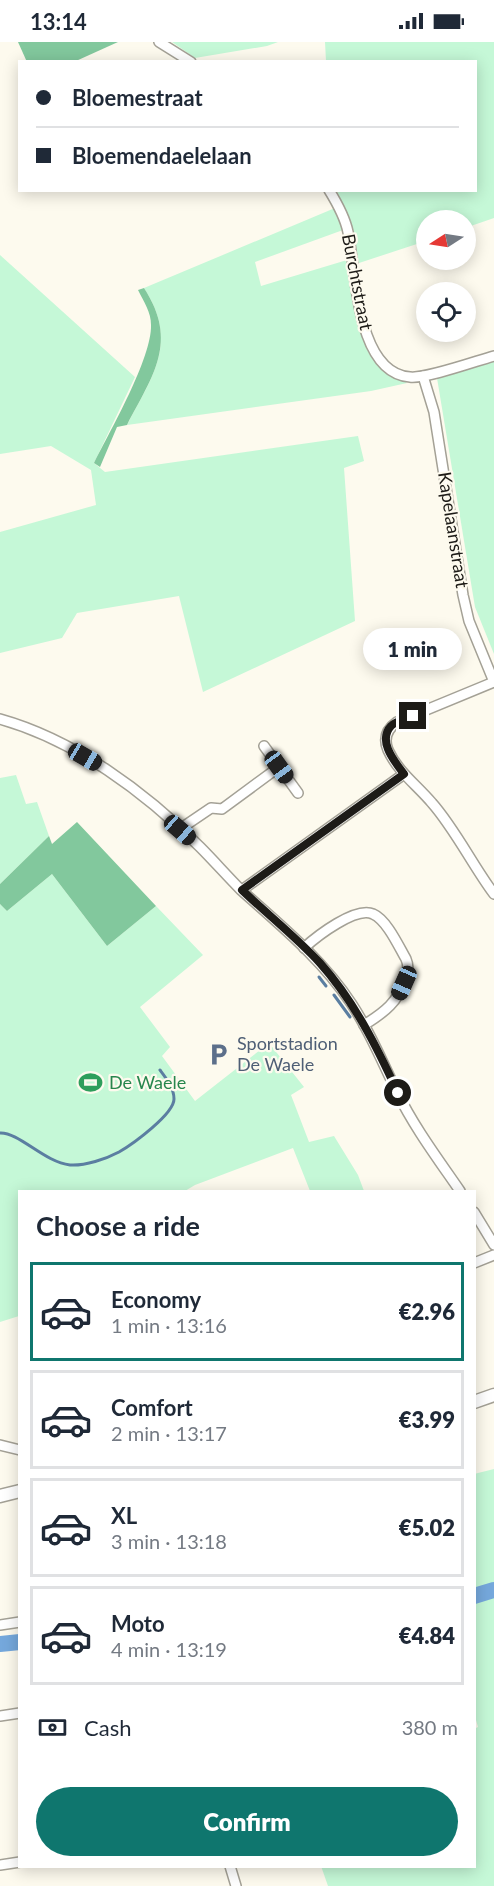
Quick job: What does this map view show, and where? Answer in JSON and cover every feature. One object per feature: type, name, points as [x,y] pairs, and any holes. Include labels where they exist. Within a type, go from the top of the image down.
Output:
[{"type":"street","points":[[159,42],[188,60]]},
{"type":"street","name":"Burchtstraat","points":[[330,192],[348,232],[352,272],[366,332],[371,347],[380,361],[393,371],[411,378],[494,356]]},
{"type":"street","name":"Kapelaanstraat","points":[[423,376],[434,412],[467,612],[494,682]]},
{"type":"street","points":[[494,682],[391,727],[387,733],[388,749],[404,774],[433,804],[494,894]]},
{"type":"street","points":[[0,719],[45,735],[103,767],[138,792],[200,846],[242,890],[320,963],[351,1002],[376,1045],[398,1093],[434,1154],[459,1190]]},
{"type":"street","points":[[264,746],[298,793]]},
{"type":"street","points":[[180,830],[211,808],[222,809],[279,767]]},
{"type":"street","points":[[242,890],[404,774]]},
{"type":"street","points":[[304,948],[353,915],[366,912],[381,919],[406,959],[409,965],[408,972],[397,1000],[379,1016],[364,1025]]},
{"type":"street","points":[[476,1215],[494,1245]]},
{"type":"street","points":[[476,1262],[494,1255]]},
{"type":"street","points":[[476,1401],[494,1395]]},
{"type":"street","points":[[0,1445],[18,1450]]},
{"type":"street","points":[[0,1496],[18,1492]]},
{"type":"street","points":[[0,1625],[18,1622]]},
{"type":"street","points":[[0,1716],[18,1713]]},
{"type":"street","points":[[0,1865],[18,1862]]},
{"type":"street","points":[[231,1868],[236,1886]]},
{"type":"green space","points":[[18,42],[118,42],[78,60],[26,60]]},
{"type":"green space","points":[[172,42],[278,42],[267,46],[195,58]]},
{"type":"green space","points":[[325,42],[494,42],[494,218],[476,224],[476,210],[416,210],[416,244],[359,263],[353,229],[337,192],[477,192],[477,60],[326,60]]},
{"type":"green space","points":[[335,208],[343,230],[255,262],[261,286],[347,260],[360,329],[370,354],[376,363],[407,383],[371,391],[127,425],[153,374],[161,342],[160,325],[144,288]]},
{"type":"green space","points":[[0,255],[135,377],[94,463],[105,472],[358,436],[364,461],[344,468],[355,621],[203,692],[179,596],[77,613],[62,638],[0,653],[0,532],[96,505],[91,470],[51,446],[0,454]]},
{"type":"green space","points":[[144,288],[160,325],[161,342],[158,358],[146,390],[127,425],[117,427],[100,467],[94,463],[129,394],[145,356],[151,325],[147,307],[138,290]]},
{"type":"green space","points":[[494,360],[494,654],[475,607],[437,378]]},
{"type":"green space","points":[[16,775],[26,804],[37,802],[49,836],[0,884],[0,778]]},
{"type":"green space","points":[[77,822],[156,906],[107,946],[52,874],[7,911],[0,904],[0,884],[49,836],[52,844]]},
{"type":"green space","name":"De Waele","points":[[52,874],[107,946],[156,906],[203,955],[140,1007],[170,1047],[162,1056],[195,1101],[269,1043],[304,1087],[291,1095],[309,1142],[334,1136],[358,1175],[364,1190],[310,1190],[293,1148],[187,1190],[18,1190],[18,1316],[0,1322],[0,904],[7,911]]},
{"type":"green space","points":[[494,1469],[494,1886],[328,1886],[322,1868],[476,1868],[476,1728],[478,1727],[476,1720],[476,1474]]},
{"type":"waterway","points":[[319,977],[326,986]]},
{"type":"waterway","points":[[334,995],[350,1017]]},
{"type":"waterway","points":[[0,1133],[15,1137],[60,1163],[76,1165],[108,1157],[143,1136],[172,1105],[173,1091],[160,1070]]},
{"type":"waterway","points":[[476,1595],[494,1590]]},
{"type":"waterway","points":[[0,1644],[18,1642]]},
{"type":"place","name":"Sportstadion De Waele","points":[[219,1054]]},
{"type":"place","name":"De Waele","points":[[91,1083]]},
{"type":"route","points":[[398,1093],[376,1045],[351,1002],[320,963],[242,890],[404,774],[388,749],[387,733],[397,722],[413,716]]}]
